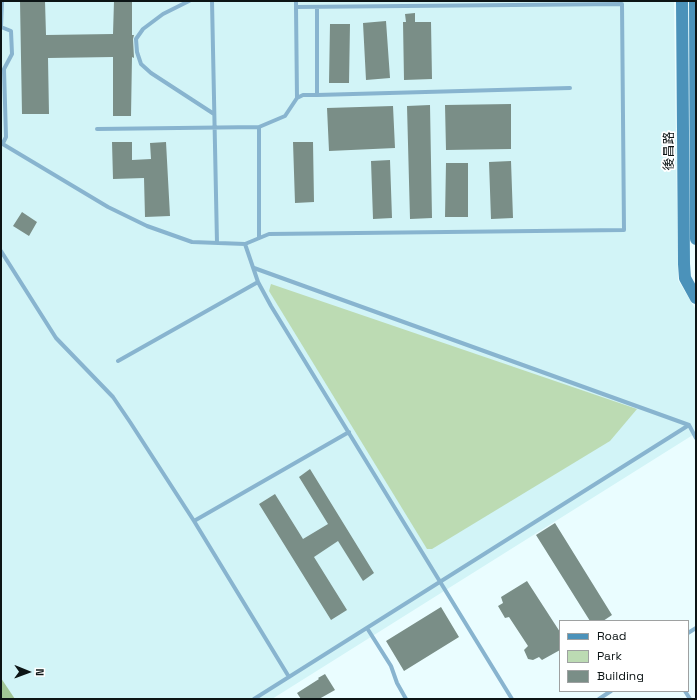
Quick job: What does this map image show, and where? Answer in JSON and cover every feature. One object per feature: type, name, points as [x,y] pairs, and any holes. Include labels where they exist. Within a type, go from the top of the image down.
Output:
[{"type":"street","name":"後昌路","points":[[682,1],[684,264],[685,278],[696,298]]},
{"type":"street","name":"後昌路","points":[[695,1],[696,239]]},
{"type":"lane","points":[[2,1],[1,27],[11,31],[12,54],[4,69],[6,137],[2,143],[108,207],[147,226],[192,242],[245,244],[269,234],[624,230],[622,4],[296,7]]},
{"type":"lane","points":[[189,1],[163,14],[143,29],[136,39],[137,52],[141,64],[151,73],[214,114]]},
{"type":"lane","points":[[212,1],[217,242]]},
{"type":"lane","points":[[296,1],[297,98]]},
{"type":"lane","points":[[317,7],[317,95]]},
{"type":"lane","points":[[96,129],[259,127],[285,116],[297,98],[303,95],[570,88]]},
{"type":"lane","points":[[259,127],[259,238]]},
{"type":"lane","points":[[245,244],[258,282],[512,699]]},
{"type":"lane","points":[[1,251],[56,338],[113,397],[194,521],[288,677]]},
{"type":"lane","points":[[254,268],[689,425],[696,438]]},
{"type":"lane","points":[[118,361],[258,282]]},
{"type":"lane","points":[[254,699],[689,425]]},
{"type":"lane","points":[[194,521],[349,432]]},
{"type":"lane","points":[[367,628],[391,666],[397,683],[406,699]]},
{"type":"lane","points":[[599,699],[610,692]]},
{"type":"shaded area","points":[[1,1],[674,1],[678,280],[696,310],[696,433],[272,699],[15,699],[1,678]]},
{"type":"green space","points":[[271,284],[637,409],[610,441],[432,549],[427,549],[269,291]]},
{"type":"green space","points":[[1,678],[15,699],[1,699]]},
{"type":"building","points":[[20,1],[45,1],[46,35],[113,34],[114,1],[132,1],[134,58],[132,57],[131,116],[113,116],[113,57],[48,58],[49,114],[22,114]]},
{"type":"building","points":[[415,13],[415,22],[431,22],[432,79],[404,80],[403,22],[406,22],[405,14]]},
{"type":"building","points":[[386,21],[390,78],[366,80],[363,23]]},
{"type":"building","points":[[330,24],[350,24],[349,83],[329,83]]},
{"type":"building","points":[[511,104],[511,149],[446,150],[445,105]]},
{"type":"building","points":[[430,105],[432,218],[410,219],[407,106]]},
{"type":"building","points":[[393,106],[395,148],[329,151],[327,108]]},
{"type":"building","points":[[112,142],[132,142],[132,160],[151,159],[150,143],[166,142],[170,216],[145,217],[144,178],[113,179]]},
{"type":"building","points":[[293,142],[313,142],[314,202],[295,203]]},
{"type":"building","points":[[390,160],[392,218],[373,219],[371,161]]},
{"type":"building","points":[[511,161],[513,218],[491,219],[489,162]]},
{"type":"building","points":[[446,163],[468,163],[468,217],[445,217]]},
{"type":"building","points":[[22,212],[37,222],[29,236],[13,226]]},
{"type":"building","points":[[310,469],[374,573],[363,581],[338,541],[314,557],[347,610],[331,620],[259,504],[275,494],[303,539],[328,524],[299,477]]},
{"type":"building","points":[[555,523],[612,615],[604,620],[589,620],[536,535]]},
{"type":"building","points":[[527,581],[559,630],[559,651],[542,660],[539,657],[533,660],[528,659],[524,650],[528,646],[509,617],[505,618],[498,606],[503,603],[501,597]]},
{"type":"building","points":[[441,607],[459,637],[404,671],[386,641]]},
{"type":"building","points":[[325,674],[335,690],[319,699],[301,699],[297,693]]}]
